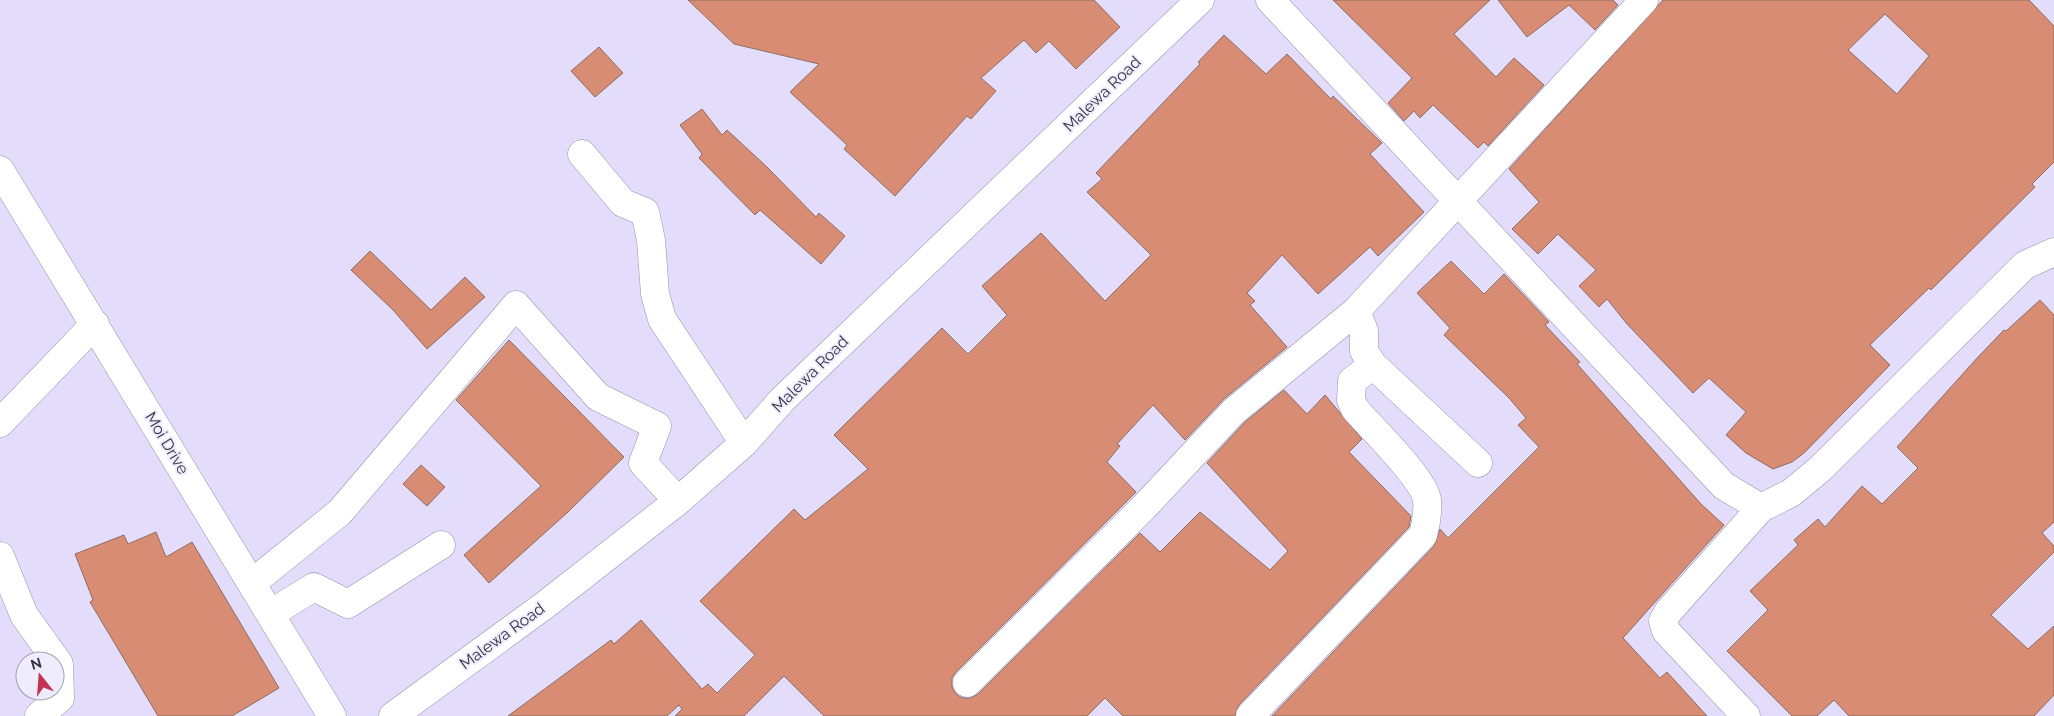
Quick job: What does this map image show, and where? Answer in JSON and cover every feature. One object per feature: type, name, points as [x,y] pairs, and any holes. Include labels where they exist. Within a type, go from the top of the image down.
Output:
[{"type":"street","name":"Malewa Road","points":[[393,716],[545,605],[678,501],[744,442],[782,400],[1200,0]]},
{"type":"street","points":[[1270,0],[1458,199],[1724,486],[1761,508]]},
{"type":"street","points":[[966,683],[1144,507],[1234,411],[1356,311],[1644,0]]},
{"type":"street","points":[[582,154],[623,203],[645,212],[652,240],[654,294],[662,318],[744,442]]},
{"type":"street","name":"Moi Drive","points":[[0,170],[332,716]]},
{"type":"street","points":[[1746,716],[1666,630],[1663,621],[1686,590],[1761,508],[1791,493],[1820,469],[2025,265],[2054,252]]},
{"type":"street","points":[[252,583],[340,512],[516,305],[598,397],[656,426],[643,463],[678,501]]},
{"type":"street","points":[[1356,311],[1364,332],[1364,351],[1373,365],[1478,463]]},
{"type":"street","points":[[0,423],[95,324]]},
{"type":"street","points":[[1250,716],[1423,535],[1427,517],[1427,499],[1420,483],[1354,409],[1351,400],[1352,381],[1373,365]]},
{"type":"street","points":[[270,614],[314,587],[348,604],[440,545]]},
{"type":"street","points":[[0,556],[24,615],[59,664],[67,707],[40,716]]},
{"type":"building","points":[[688,0],[1094,0],[1120,27],[1076,69],[1049,41],[1036,53],[1024,40],[981,78],[996,91],[971,119],[967,116],[895,196],[844,149],[847,145],[790,92],[819,64],[734,44]]},
{"type":"building","points":[[1333,0],[1490,0],[1454,34],[1496,77],[1514,58],[1544,85],[1488,146],[1484,142],[1478,148],[1433,105],[1420,118],[1414,111],[1404,121],[1388,103],[1412,78]]},
{"type":"building","points":[[1498,0],[1613,0],[1618,5],[1595,30],[1569,5],[1527,37]]},
{"type":"building","points":[[1663,0],[2029,0],[2054,26],[2054,162],[2032,184],[2035,187],[1931,290],[1929,288],[1870,345],[1890,365],[1804,453],[1792,462],[1773,469],[1746,453],[1726,435],[1746,412],[1709,378],[1693,393],[1627,324],[1607,299],[1599,307],[1579,286],[1596,270],[1558,234],[1538,254],[1512,229],[1539,202],[1509,169]],"holes":[[[1885,14],[1929,56],[1897,94],[1848,50]]]},
{"type":"building","points":[[1224,35],[1266,74],[1287,54],[1331,99],[1333,96],[1382,143],[1370,154],[1424,212],[1378,256],[1370,247],[1318,294],[1282,255],[1247,293],[1255,301],[1250,305],[1287,347],[1224,399],[1185,440],[1153,405],[1117,444],[1120,446],[1107,462],[1136,492],[956,672],[952,678],[952,687],[956,694],[962,698],[971,698],[978,694],[1140,533],[1160,552],[1200,512],[1270,570],[1288,551],[1207,463],[1245,422],[1284,390],[1307,414],[1325,395],[1362,439],[1349,452],[1411,516],[1409,527],[1239,705],[1235,716],[1123,716],[1105,698],[1087,716],[824,716],[784,676],[744,716],[675,716],[682,709],[679,705],[667,716],[508,716],[611,640],[614,644],[641,620],[702,689],[708,684],[717,693],[755,655],[700,601],[794,509],[805,520],[868,469],[834,435],[942,328],[968,354],[1007,315],[982,286],[1041,233],[1105,301],[1151,255],[1087,192],[1102,179],[1096,173],[1200,64],[1198,62]]},
{"type":"building","points":[[599,47],[623,73],[595,97],[571,71]]},
{"type":"building","points":[[702,109],[722,135],[727,130],[766,166],[816,217],[819,213],[845,236],[821,264],[760,210],[755,215],[699,158],[702,154],[680,125]]},
{"type":"building","points":[[370,251],[431,310],[465,277],[485,297],[427,349],[393,310],[351,270]]},
{"type":"building","points":[[1451,261],[1484,294],[1504,274],[1549,322],[1545,325],[1580,362],[1577,364],[1701,504],[1724,525],[1623,638],[1660,678],[1667,672],[1707,716],[1272,716],[1434,546],[1440,529],[1448,538],[1539,447],[1518,425],[1526,418],[1509,398],[1444,335],[1450,328],[1417,293]]},
{"type":"building","points":[[2040,300],[2054,315],[2054,522],[2042,533],[2054,546],[2054,552],[1991,615],[2028,649],[2054,626],[2054,695],[2034,716],[1849,716],[1834,700],[1817,716],[1792,716],[1727,651],[1768,610],[1750,591],[1798,545],[1794,540],[1818,519],[1825,527],[1862,486],[1882,504],[1918,468],[1897,447],[2004,330],[2006,331]]},
{"type":"building","points":[[509,340],[624,457],[568,512],[489,583],[464,555],[541,486],[456,400]]},
{"type":"building","points":[[421,465],[445,487],[427,506],[403,484]]},
{"type":"building","points":[[156,532],[166,557],[192,542],[279,688],[232,716],[158,716],[90,602],[93,600],[75,554],[124,535],[128,544]]}]
